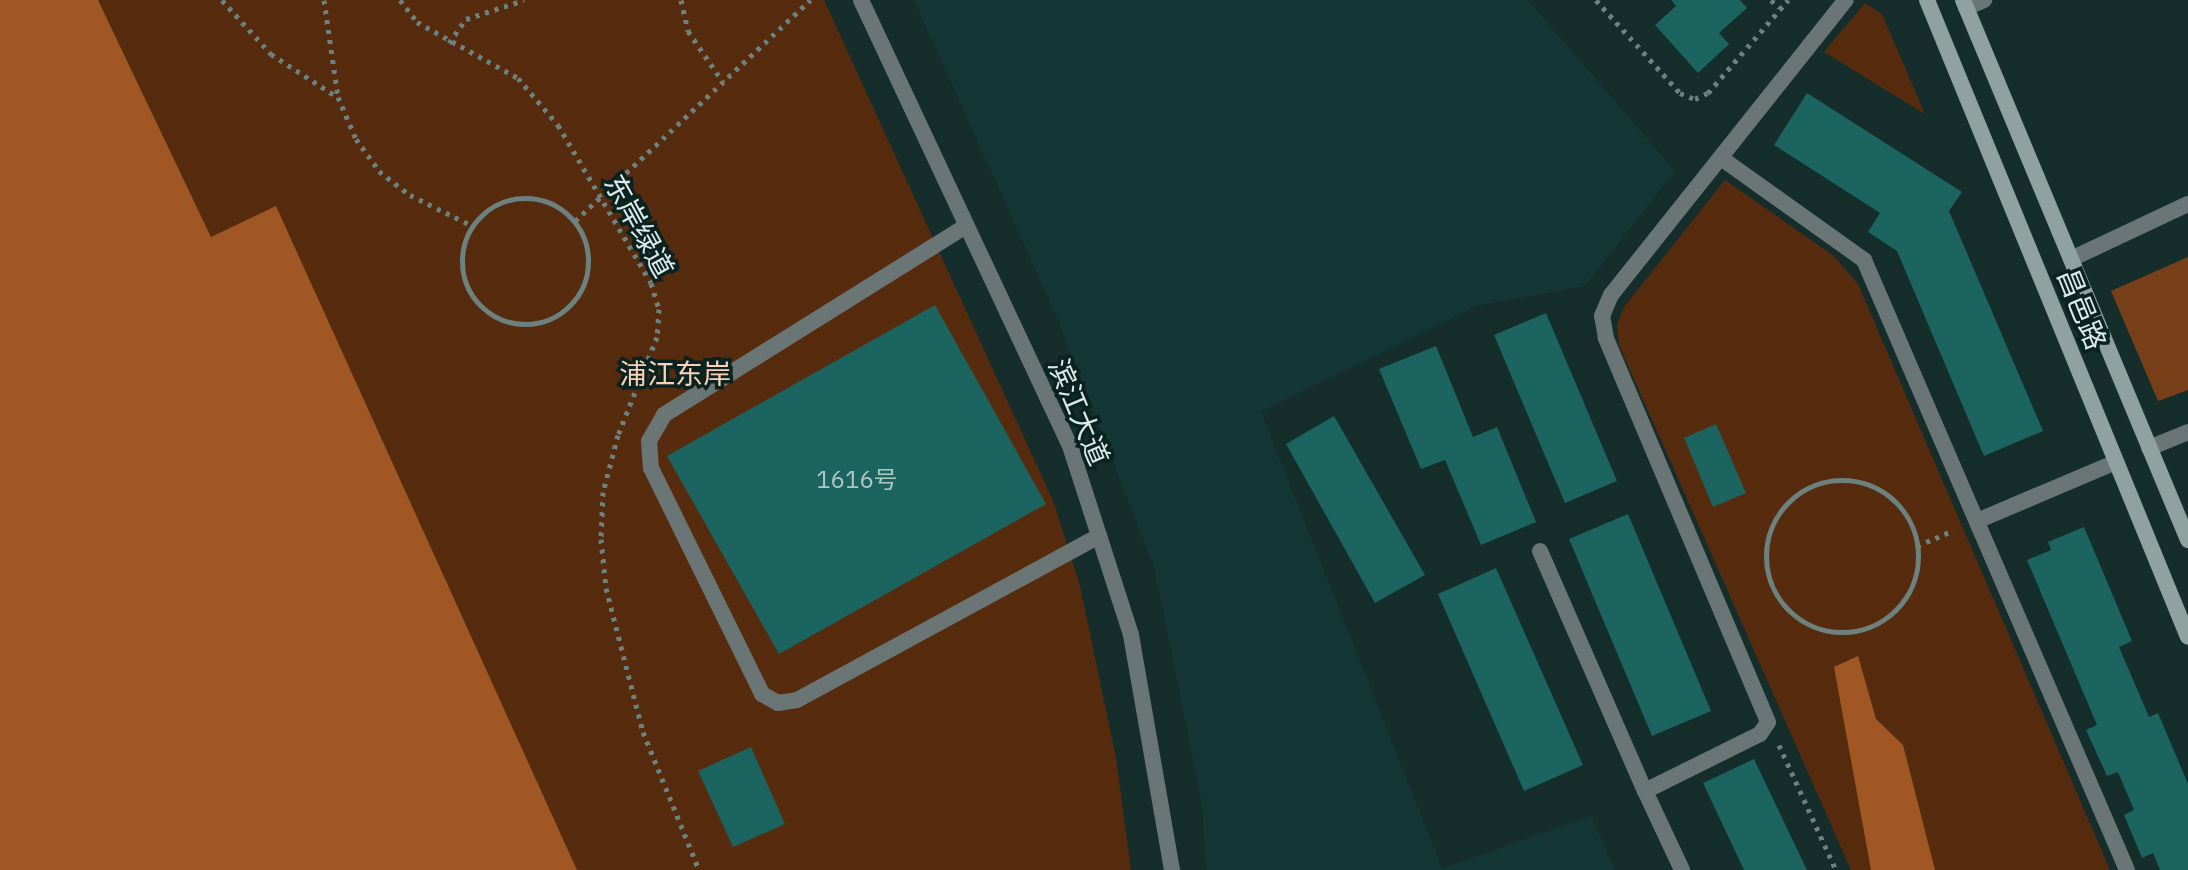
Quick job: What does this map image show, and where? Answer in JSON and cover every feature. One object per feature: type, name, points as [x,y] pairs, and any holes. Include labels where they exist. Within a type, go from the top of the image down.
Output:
[{"type":"main road","name":"昌邑路","points":[[1927,0],[2188,637]]},
{"type":"main road","name":"昌邑路","points":[[1965,4],[2188,540]]},
{"type":"street","name":"滨江大道","points":[[861,0],[1071,449],[1131,635],[1172,870]]},
{"type":"street","points":[[1645,791],[1760,734],[1768,722],[1606,338],[1602,316],[1611,295],[1846,0]]},
{"type":"street","points":[[1965,4],[1984,0]]},
{"type":"street","points":[[1721,158],[1864,260],[2127,870]]},
{"type":"street","points":[[2071,259],[2188,204]]},
{"type":"street","points":[[966,226],[664,415],[649,441],[651,468],[762,694],[778,703],[797,700],[1099,536]]},
{"type":"street","points":[[2149,448],[2188,432]]},
{"type":"street","points":[[1977,521],[2116,462]]},
{"type":"street","points":[[1540,551],[1682,870]]},
{"type":"path","points":[[222,0],[271,54],[338,97]]},
{"type":"path","points":[[324,0],[338,97],[356,139],[379,171],[410,195],[473,226]]},
{"type":"path","name":"东岸绿道","points":[[400,0],[417,22],[449,43],[518,78],[558,125],[651,283],[659,309],[657,337],[618,435],[603,492],[601,539],[606,588],[643,732],[699,870]]},
{"type":"path","points":[[449,43],[466,19],[524,0]]},
{"type":"path","points":[[681,0],[688,31],[723,82]]},
{"type":"path","points":[[575,221],[810,0]]},
{"type":"path","points":[[1596,0],[1680,93],[1695,99],[1708,93],[1788,0]]},
{"type":"path","points":[[1771,0],[1779,7]]},
{"type":"path","points":[[523,198],[542,200],[575,221],[585,241],[584,285],[568,307],[535,323],[513,323],[476,300],[462,263],[473,226],[495,206],[523,198]]},
{"type":"path","points":[[1832,480],[1879,489],[1912,525],[1917,546],[1916,576],[1905,599],[1887,618],[1865,630],[1839,633],[1814,627],[1791,613],[1775,593],[1767,570],[1767,545],[1788,502],[1808,488],[1832,480]]},
{"type":"path","points":[[1917,546],[1977,521]]},
{"type":"path","points":[[1768,722],[1836,870]]},
{"type":"shaded area","points":[[0,0],[98,0],[211,237],[276,206],[577,870],[0,870]]},
{"type":"shaded area","points":[[914,0],[1528,0],[1675,171],[1585,286],[1476,306],[1261,412],[1442,868],[1591,816],[1615,870],[1206,870],[1202,803],[1154,567],[1056,315]]},
{"type":"shaded area","points":[[2188,257],[2188,390],[2158,401],[2111,291]]},
{"type":"shaded area","points":[[1858,656],[1876,719],[1903,745],[1935,870],[1871,870],[1834,667]]},
{"type":"green space","name":"浦江东岸","points":[[98,0],[824,0],[1054,503],[1080,586],[1116,758],[1131,870],[577,870],[276,207],[211,237]]},
{"type":"green space","points":[[1865,3],[1882,14],[1925,114],[1824,52]]},
{"type":"green space","points":[[1725,180],[1834,256],[1858,284],[2110,870],[1851,870],[1619,345],[1617,325],[1624,307]]},
{"type":"building","points":[[1671,0],[1740,0],[1747,8],[1719,33],[1729,44],[1698,73],[1655,25],[1676,6]]},
{"type":"building","points":[[1807,93],[1962,192],[1949,211],[2043,431],[1984,456],[1897,251],[1868,232],[1880,213],[1774,145]]},
{"type":"building","points":[[935,305],[1046,504],[779,654],[667,456]]},
{"type":"building","points":[[1546,313],[1617,481],[1565,503],[1494,335]]},
{"type":"building","points":[[1436,346],[1473,437],[1497,427],[1536,522],[1481,545],[1445,460],[1421,469],[1379,369]]},
{"type":"building","points":[[1334,416],[1425,575],[1375,603],[1286,444]]},
{"type":"building","points":[[1716,424],[1746,493],[1713,507],[1684,438]]},
{"type":"building","points":[[1628,514],[1711,711],[1652,736],[1569,539]]},
{"type":"building","points":[[2084,527],[2132,641],[2119,647],[2149,717],[2158,713],[2188,784],[2188,870],[2160,870],[2153,853],[2142,858],[2124,815],[2134,810],[2118,772],[2107,776],[2086,730],[2097,725],[2027,560],[2051,550],[2048,542]]},
{"type":"building","points":[[1496,568],[1583,765],[1524,791],[1438,594]]},
{"type":"building","points":[[751,747],[785,824],[733,847],[698,771]]},
{"type":"building","points":[[1754,759],[1807,870],[1744,870],[1703,783]]}]
